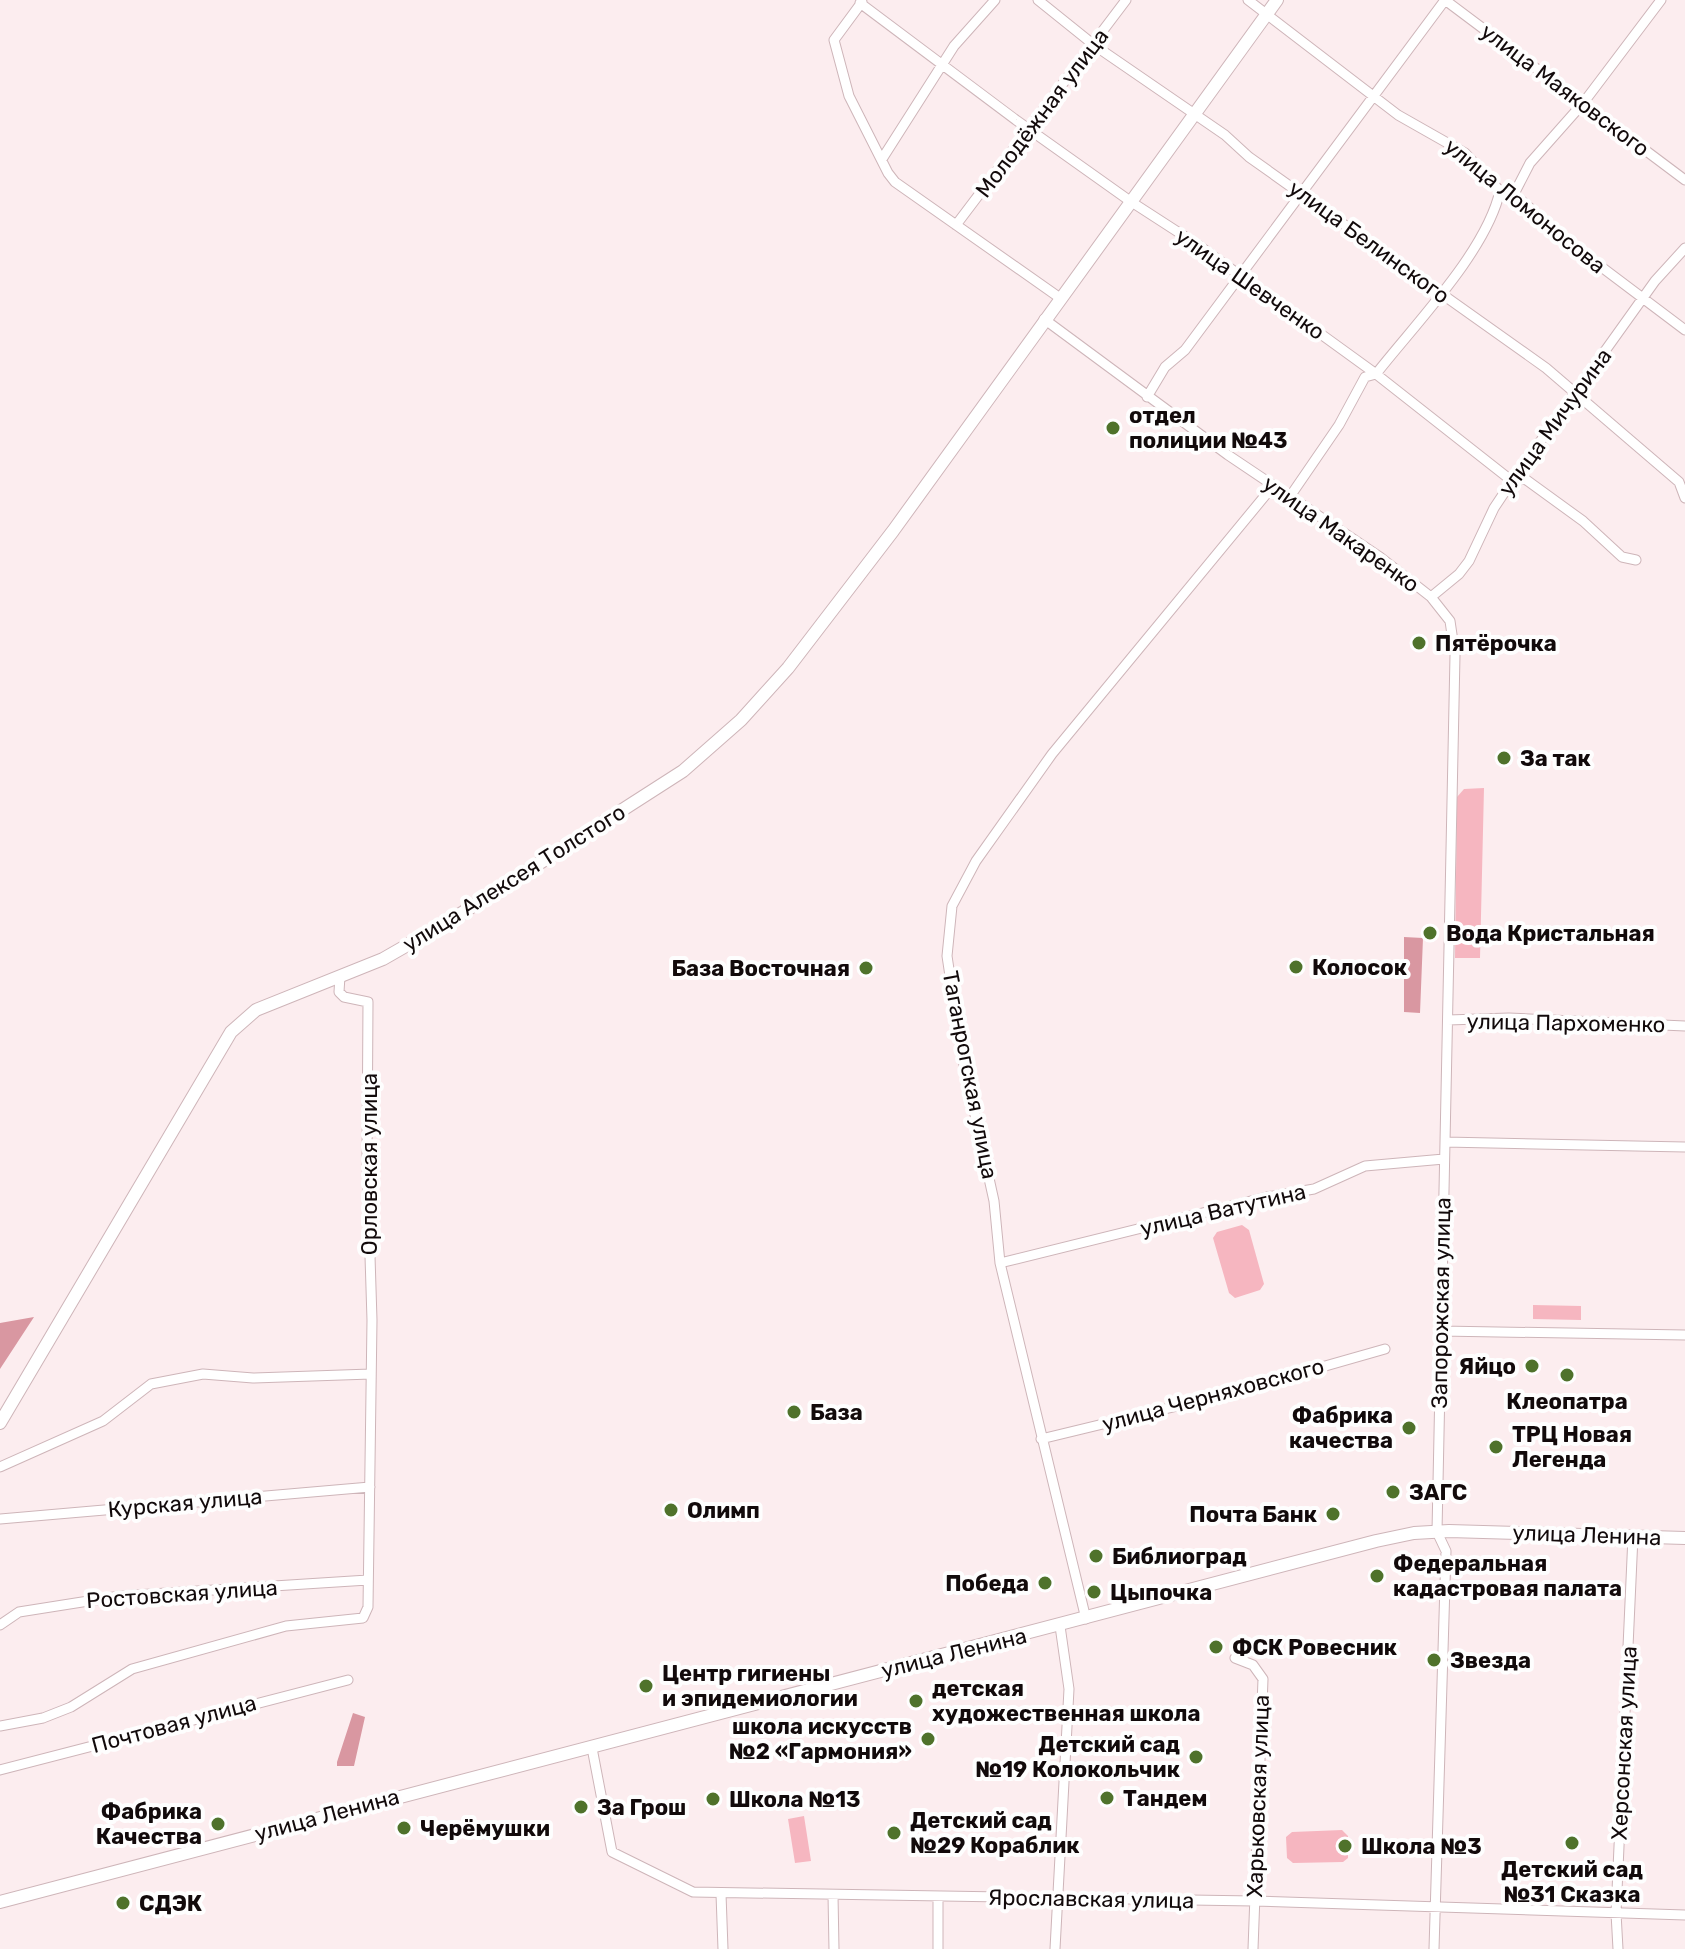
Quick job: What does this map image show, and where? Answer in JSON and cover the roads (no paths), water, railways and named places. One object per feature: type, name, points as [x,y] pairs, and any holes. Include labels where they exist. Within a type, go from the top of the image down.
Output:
[{"type":"street","points":[[882,159],[942,64],[995,0]]},
{"type":"street","name":"улица Белинского","points":[[1038,0],[1094,45],[1577,391],[1679,482],[1685,498]]},
{"type":"street","name":"Молодёжная улица","points":[[956,225],[1126,0]]},
{"type":"street","name":"улица Ломоносова","points":[[1248,0],[1398,115],[1465,153],[1500,191],[1514,194],[1643,300],[1685,330]]},
{"type":"street","points":[[1130,201],[1277,0]]},
{"type":"street","points":[[1147,397],[1165,367],[1185,350],[1445,0]]},
{"type":"street","name":"улица Маяковского","points":[[1445,0],[1685,180]]},
{"type":"street","points":[[1514,194],[1530,163],[1584,102],[1661,0]]},
{"type":"street","points":[[862,2],[834,40],[849,96],[895,182],[1060,298]]},
{"type":"street","name":"улица Шевченко","points":[[862,2],[1130,201],[1240,275],[1376,374],[1512,481],[1525,479],[1583,521],[1622,557],[1636,560]]},
{"type":"street","points":[[1291,495],[1339,425],[1365,377],[1376,374],[1464,263],[1497,207],[1500,191]]},
{"type":"street","name":"улица Алексея Толстого","points":[[0,1423],[231,1032],[256,1010],[397,952],[528,872],[683,771],[741,720],[823,624],[1130,201]]},
{"type":"street","name":"улица Мичурина","points":[[1431,597],[1469,561],[1494,508],[1512,481],[1643,300],[1685,248]]},
{"type":"street","name":"улица Макаренко","points":[[1044,319],[1147,397],[1273,486],[1291,495],[1431,597],[1450,621],[1455,655]]},
{"type":"street","name":"Таганрогская улица","points":[[1086,1619],[1000,1263],[994,1201],[962,1056],[947,956],[952,906],[976,861],[1052,754],[1273,486]]},
{"type":"street","name":"Запорожская улица","points":[[1434,1949],[1435,1836],[1446,1551],[1437,1532],[1455,655]]},
{"type":"street","name":"Орловская улица","points":[[0,1726],[43,1718],[71,1707],[132,1669],[286,1626],[363,1618],[368,1607],[371,1374],[368,1002],[344,997],[339,992],[340,976]]},
{"type":"street","name":"улица Пархоменко","points":[[1448,1020],[1509,1018],[1685,1026]]},
{"type":"street","points":[[1445,1142],[1685,1147]]},
{"type":"street","name":"улица Ватутина","points":[[1000,1263],[1267,1197],[1314,1189],[1365,1166],[1444,1159]]},
{"type":"street","points":[[1441,1331],[1685,1335]]},
{"type":"street","name":"улица Черняховского","points":[[1041,1439],[1227,1394],[1385,1349]]},
{"type":"street","points":[[0,1467],[103,1421],[151,1384],[168,1379],[203,1374],[253,1378],[371,1374]]},
{"type":"street","name":"Курская улица","points":[[0,1519],[370,1487]]},
{"type":"street","name":"улица Ленина","points":[[0,1902],[1376,1541],[1437,1532],[1685,1538]]},
{"type":"street","name":"Херсонская улица","points":[[1618,1949],[1616,1913],[1633,1536]]},
{"type":"street","name":"Ростовская улица","points":[[0,1625],[19,1612],[120,1596],[368,1580]]},
{"type":"street","points":[[1055,1949],[1069,1689],[1060,1626]]},
{"type":"street","name":"Харьковская улица","points":[[1235,1658],[1253,1665],[1263,1679],[1253,1949]]},
{"type":"street","name":"Почтовая улица","points":[[0,1770],[348,1680]]},
{"type":"street","name":"Ярославская улица","points":[[592,1748],[612,1852],[693,1892],[1254,1901],[1685,1915]]},
{"type":"street","points":[[721,1894],[723,1949]]},
{"type":"street","points":[[833,1895],[834,1949]]},
{"type":"street","points":[[938,1897],[938,1949]]},
{"type":"place","name":"отдел полиции №43","points":[[1113,428]]},
{"type":"place","name":"Пятёрочка","points":[[1419,643]]},
{"type":"place","name":"За так","points":[[1504,758]]},
{"type":"place","name":"Вода Кристальная","points":[[1430,933]]},
{"type":"place","name":"Колосок","points":[[1296,967]]},
{"type":"place","name":"База Восточная","points":[[866,968]]},
{"type":"place","name":"Яйцо","points":[[1532,1366]]},
{"type":"place","name":"Клеопатра","points":[[1567,1375]]},
{"type":"place","name":"База","points":[[794,1412]]},
{"type":"place","name":"Фабрика качества","points":[[1409,1428]]},
{"type":"place","name":"ТРЦ Новая Легенда","points":[[1496,1447]]},
{"type":"place","name":"ЗАГС","points":[[1393,1492]]},
{"type":"place","name":"Олимп","points":[[671,1510]]},
{"type":"place","name":"Почта Банк","points":[[1333,1514]]},
{"type":"place","name":"Библиоград","points":[[1096,1556]]},
{"type":"place","name":"Федеральная кадастровая палата","points":[[1377,1576]]},
{"type":"place","name":"Победа","points":[[1045,1583]]},
{"type":"place","name":"Цыпочка","points":[[1094,1592]]},
{"type":"place","name":"ФСК Ровесник","points":[[1216,1647]]},
{"type":"place","name":"Звезда","points":[[1434,1660]]},
{"type":"place","name":"Центр гигиены и эпидемиологии","points":[[646,1686]]},
{"type":"place","name":"детская художественная школа","points":[[916,1701]]},
{"type":"place","name":"школа искусств №2 «Гармония»","points":[[928,1739]]},
{"type":"place","name":"Детский сад №19 Колокольчик","points":[[1196,1757]]},
{"type":"place","name":"Тандем","points":[[1107,1798]]},
{"type":"place","name":"Школа №13","points":[[713,1799]]},
{"type":"place","name":"За Грош","points":[[581,1807]]},
{"type":"place","name":"Фабрика Качества","points":[[218,1824]]},
{"type":"place","name":"Черёмушки","points":[[404,1828]]},
{"type":"place","name":"Детский сад №29 Кораблик","points":[[894,1833]]},
{"type":"place","name":"Детский сад №31 Сказка","points":[[1572,1843]]},
{"type":"place","name":"Школа №3","points":[[1345,1846]]},
{"type":"place","name":"СДЭК","points":[[123,1903]]}]
